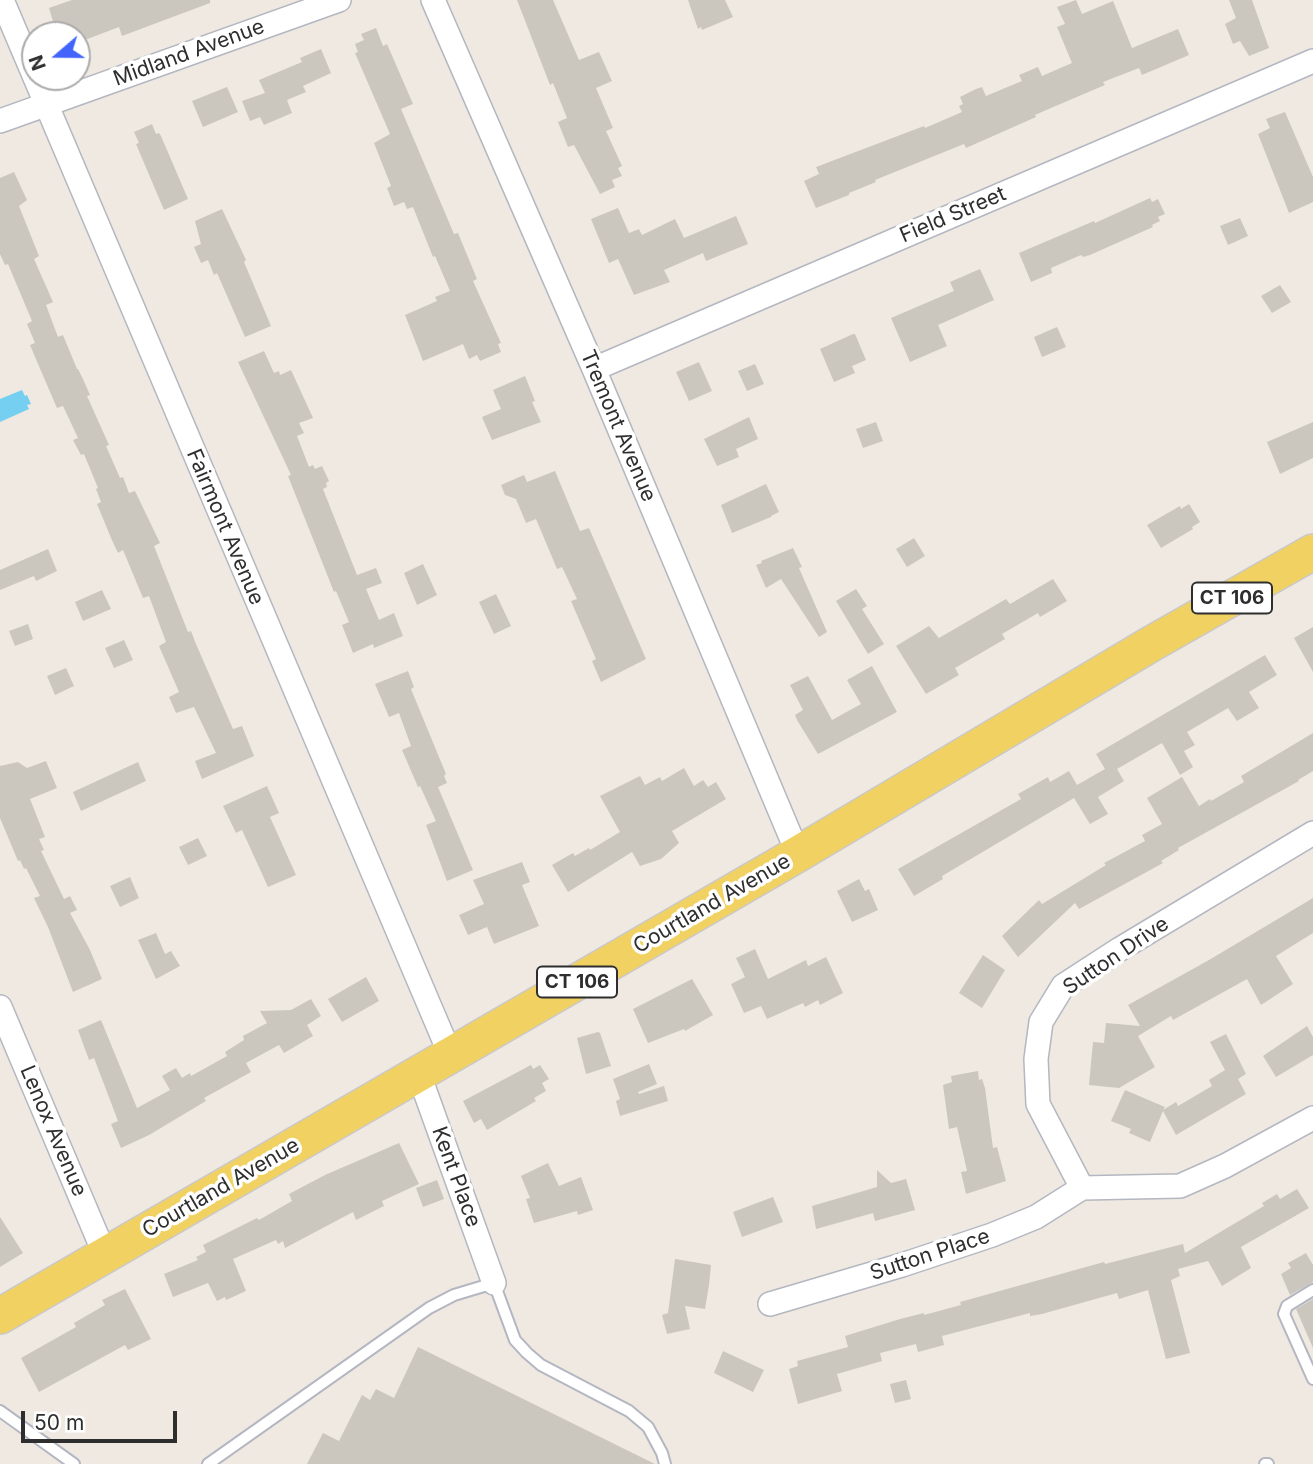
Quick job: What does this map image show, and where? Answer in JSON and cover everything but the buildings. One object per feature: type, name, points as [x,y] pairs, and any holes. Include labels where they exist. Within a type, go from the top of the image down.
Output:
[{"type":"main road","name":"Courtland Avenue","points":[[0,1316],[1313,552]]},
{"type":"street","name":"Fairmont Avenue","points":[[2,0],[450,1054]]},
{"type":"street","name":"Midland Avenue","points":[[0,121],[339,0]]},
{"type":"street","name":"Tremont Avenue","points":[[433,0],[594,369],[798,854]]},
{"type":"street","name":"Field Street","points":[[594,369],[1313,61]]},
{"type":"street","name":"Sutton Drive","points":[[1082,1188],[1038,1104],[1036,1059],[1041,1022],[1063,986],[1120,948],[1313,833]]},
{"type":"street","name":"Lenox Avenue","points":[[0,1007],[106,1255]]},
{"type":"street","name":"Kent Place","points":[[418,1072],[494,1283]]},
{"type":"street","points":[[1082,1188],[1180,1186],[1225,1166],[1313,1118]]},
{"type":"street","name":"Sutton Place","points":[[770,1304],[992,1235],[1036,1217],[1082,1188]]},
{"type":"lane","points":[[208,1464],[429,1308],[454,1295],[494,1283],[515,1340],[527,1353],[541,1365],[629,1411],[648,1427],[665,1464]]},
{"type":"lane","points":[[1313,1290],[1287,1306],[1284,1314],[1313,1380]]},
{"type":"lane","points":[[0,1411],[74,1464]]},
{"type":"water","points":[[22,390],[31,404],[27,405],[29,409],[0,422],[0,399]]}]
